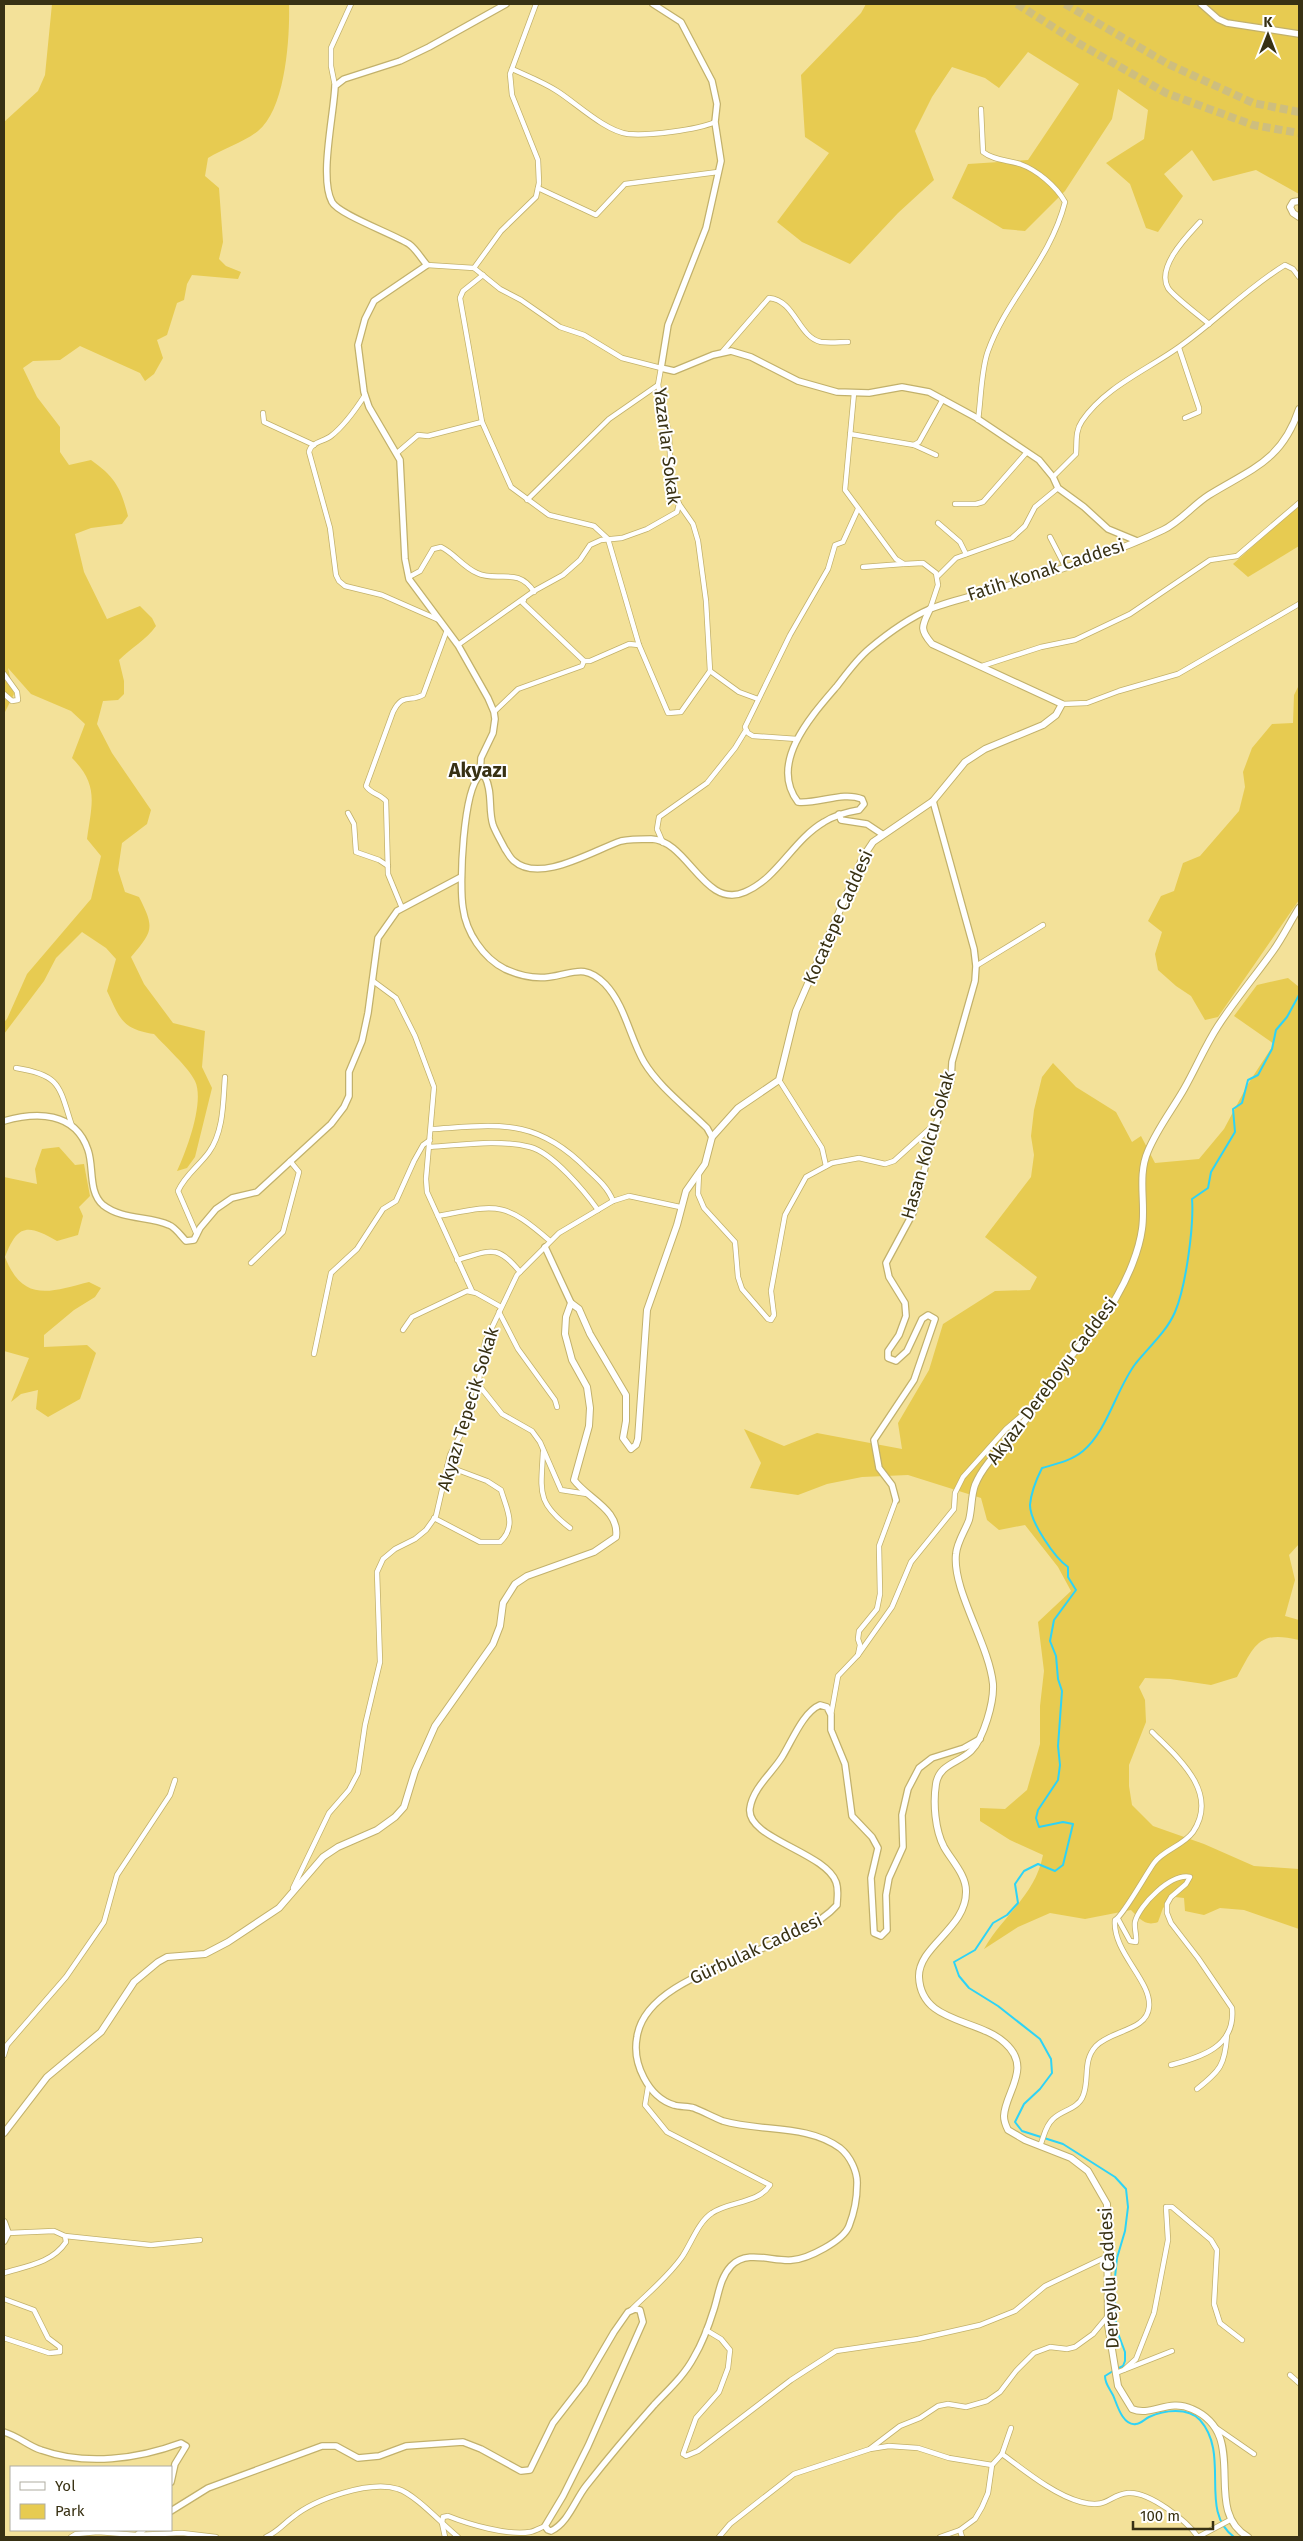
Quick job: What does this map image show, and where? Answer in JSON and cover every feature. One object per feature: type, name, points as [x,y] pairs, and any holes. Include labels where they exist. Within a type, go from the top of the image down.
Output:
[{"type":"main road","points":[[1299,201],[1294,202],[1290,207],[1293,213],[1299,217]]},
{"type":"main road","name":"Fatih Konak Caddesi","points":[[930,609],[958,598],[1008,586],[1137,541],[1166,528],[1208,495],[1264,464],[1286,438],[1299,409]]},
{"type":"main road","points":[[930,609],[922,626],[923,634],[932,644],[1062,704]]},
{"type":"main road","name":"Kocatepe Caddesi","points":[[779,1080],[800,1001],[863,857],[872,842],[933,801],[965,762],[985,749],[1043,725],[1056,715],[1062,704]]},
{"type":"main road","name":"Akyazı Dereboyu Caddesi","points":[[980,1739],[986,1724],[993,1686],[979,1633],[956,1569],[956,1551],[970,1518],[975,1486],[999,1448],[1018,1429],[1064,1365],[1116,1300],[1129,1270],[1142,1230],[1142,1179],[1145,1156],[1158,1128],[1182,1091],[1218,1026],[1275,948],[1299,908]]},
{"type":"main road","points":[[4,2132],[47,2077],[101,2032],[112,2019],[122,1998],[134,1982],[158,1962],[167,1957],[205,1954],[228,1942],[279,1908],[323,1857],[377,1830],[395,1817],[404,1807],[415,1770],[435,1726],[493,1644],[500,1626],[503,1603],[515,1584],[526,1576],[594,1552],[616,1537],[618,1527],[614,1518],[586,1494],[574,1480],[589,1426],[590,1408],[587,1387],[572,1360],[565,1334],[566,1317],[571,1303],[579,1309],[590,1334],[626,1395],[626,1421],[623,1438],[631,1449],[638,1438],[647,1310],[677,1225],[680,1207],[686,1191],[705,1164],[712,1137],[738,1108],[779,1080]]},
{"type":"main road","name":"Dereyolu Caddesi","points":[[980,1739],[971,1752],[941,1770],[936,1783],[938,1832],[943,1845],[964,1879],[966,1891],[964,1908],[955,1924],[922,1962],[919,1975],[922,1992],[932,2006],[943,2015],[990,2033],[1007,2044],[1015,2061],[1017,2077],[1004,2118],[1008,2130],[1041,2143],[1071,2158],[1088,2171],[1107,2204],[1108,2316],[1118,2386],[1132,2409],[1145,2411],[1171,2404],[1182,2406],[1203,2415],[1214,2426]]},
{"type":"main road","points":[[4,2222],[8,2233],[4,2241]]},
{"type":"main road","points":[[1214,2426],[1223,2440],[1228,2521],[1248,2537]]},
{"type":"street","points":[[352,4],[331,48],[331,66],[335,86],[334,109],[328,144],[329,188],[332,202],[343,212],[377,226],[411,245],[427,265]]},
{"type":"street","points":[[335,86],[344,79],[400,61],[506,4]]},
{"type":"street","points":[[474,268],[501,231],[536,197],[538,188],[538,160],[512,96],[510,74],[536,4]]},
{"type":"street","name":"Yazarlar Sokak","points":[[458,645],[534,591],[563,575],[580,560],[590,545],[608,539],[622,538],[648,529],[677,512],[679,504],[671,477],[669,434],[658,385],[668,325],[706,228],[721,161],[715,122],[717,104],[712,81],[681,22],[654,4]]},
{"type":"street","points":[[1201,4],[1218,20],[1226,23],[1299,34]]},
{"type":"street","points":[[512,70],[556,91],[593,118],[627,134],[676,131],[715,122]]},
{"type":"street","points":[[978,420],[988,352],[1008,311],[1043,258],[1060,219],[1065,202],[1058,190],[1022,165],[989,157],[983,152],[981,109]]},
{"type":"street","points":[[538,188],[596,215],[625,184],[718,172]]},
{"type":"street","points":[[1200,222],[1167,264],[1166,278],[1168,288],[1209,324]]},
{"type":"street","points":[[712,1137],[706,1128],[656,1078],[644,1062],[616,1000],[598,978],[583,971],[549,977],[524,976],[503,968],[487,956],[472,936],[463,909],[461,877],[468,803],[475,780],[480,775],[481,758],[493,733],[494,712],[458,645],[409,578],[405,559],[402,475],[397,453],[369,407],[365,395],[358,345],[365,319],[374,301],[427,265],[474,268],[500,289],[521,300],[560,327],[584,335],[622,358],[674,371],[723,351],[731,351],[752,357],[798,381],[837,392],[870,393],[902,387],[918,388],[943,399],[1039,460],[1053,477],[1058,488],[1084,507],[1108,530],[1137,541]]},
{"type":"street","points":[[1053,477],[1076,454],[1077,432],[1082,421],[1093,408],[1123,382],[1178,348],[1285,265],[1293,269],[1299,277]]},
{"type":"street","points":[[483,276],[463,291],[460,298],[482,422],[511,486],[548,515],[594,526],[608,539],[639,645],[668,713],[681,712],[710,671],[706,602],[698,541],[693,524],[679,504]]},
{"type":"street","points":[[723,351],[769,298],[776,299],[790,310],[806,333],[820,342],[848,342]]},
{"type":"street","points":[[1178,348],[1199,408],[1199,412],[1185,418]]},
{"type":"street","points":[[527,500],[609,419],[658,385]]},
{"type":"street","points":[[854,392],[844,484],[848,496],[896,559],[904,564]]},
{"type":"street","points":[[365,395],[358,406],[331,436],[314,445],[309,452],[330,528],[336,575],[339,582],[345,586],[382,595],[439,620]]},
{"type":"street","points":[[914,445],[919,442],[943,399]]},
{"type":"street","points":[[264,413],[264,422],[314,445]]},
{"type":"street","points":[[397,453],[418,435],[428,436],[482,422]]},
{"type":"street","points":[[850,434],[914,445],[936,455]]},
{"type":"street","points":[[955,504],[976,504],[982,502],[1027,452]]},
{"type":"street","points":[[930,609],[938,576],[956,558],[1012,538],[1025,526],[1035,507],[1058,488]]},
{"type":"street","points":[[982,666],[1040,647],[1074,640],[1130,614],[1210,560],[1237,556],[1299,503]]},
{"type":"street","points":[[663,843],[657,829],[659,817],[707,783],[735,748],[746,730],[748,718],[790,635],[825,575],[835,545],[843,542],[858,509]]},
{"type":"street","points":[[938,523],[960,542],[966,554]]},
{"type":"street","points":[[1050,537],[1065,566]]},
{"type":"street","points":[[409,578],[420,572],[433,549],[441,547],[479,574],[517,577],[534,591],[522,602],[584,661],[590,661],[630,644],[639,645]]},
{"type":"street","points":[[863,567],[923,564],[938,576]]},
{"type":"street","points":[[1062,704],[1087,703],[1178,674],[1299,604]]},
{"type":"street","name":"Fatih Konak Caddesi","points":[[838,814],[860,810],[864,804],[862,799],[854,796],[812,803],[798,802],[790,791],[787,772],[797,740],[820,706],[869,649],[918,614],[930,609]]},
{"type":"street","points":[[402,908],[388,874],[386,801],[382,796],[370,791],[366,786],[398,702],[406,698],[418,698],[424,695],[447,630]]},
{"type":"street","points":[[494,712],[518,689],[582,666],[584,661]]},
{"type":"street","points":[[710,671],[739,692],[758,699]]},
{"type":"street","points":[[4,674],[17,692],[18,700],[12,701],[4,694]]},
{"type":"street","points":[[746,730],[753,736],[797,740]]},
{"type":"street","points":[[480,775],[485,777],[489,784],[493,824],[501,842],[513,861],[525,868],[541,869],[570,862],[622,841],[655,839],[663,843],[689,864],[716,892],[727,895],[743,893],[760,884],[822,822],[838,814],[841,820],[867,824],[882,834]]},
{"type":"street","name":"Hasan Kolcu Sokak","points":[[896,1500],[892,1485],[879,1468],[874,1440],[905,1398],[914,1380],[935,1319],[928,1315],[922,1319],[907,1351],[896,1362],[888,1358],[888,1351],[899,1335],[906,1316],[905,1302],[889,1277],[886,1263],[913,1213],[937,1122],[951,1080],[952,1062],[975,981],[976,966],[974,949],[933,801]]},
{"type":"street","points":[[348,813],[354,824],[356,852],[379,860],[388,866]]},
{"type":"street","points":[[4,1120],[27,1114],[49,1115],[74,1130],[81,1136],[88,1151],[94,1191],[102,1204],[118,1213],[171,1225],[186,1241],[194,1240],[216,1209],[232,1198],[257,1192],[331,1124],[349,1096],[349,1072],[362,1041],[373,981],[378,938],[397,911],[461,877]]},
{"type":"street","points":[[976,966],[1043,925]]},
{"type":"street","points":[[373,981],[396,998],[415,1036],[434,1088],[432,1129],[426,1179],[428,1192],[472,1291]]},
{"type":"street","points":[[16,1068],[41,1072],[52,1080],[61,1091],[74,1130]]},
{"type":"street","points":[[196,1235],[178,1191],[183,1180],[211,1150],[218,1132],[224,1077]]},
{"type":"street","points":[[779,1080],[822,1148],[826,1166]]},
{"type":"street","points":[[699,1172],[698,1194],[704,1208],[735,1242],[738,1277],[742,1289],[768,1319],[772,1320],[774,1315],[771,1291],[785,1214],[806,1177],[826,1166],[859,1158],[885,1164],[894,1161],[937,1122]]},
{"type":"street","points":[[432,1129],[502,1124],[540,1133],[577,1158],[609,1191],[614,1202]]},
{"type":"street","points":[[314,1354],[332,1273],[357,1249],[383,1209],[396,1201],[414,1161],[424,1145],[430,1140]]},
{"type":"street","points":[[430,1147],[495,1143],[532,1148],[543,1154],[576,1182],[598,1210]]},
{"type":"street","points":[[251,1264],[283,1232],[300,1172],[290,1161]]},
{"type":"street","name":"Akyazı Tepecik Sokak","points":[[288,1898],[329,1813],[349,1790],[358,1773],[365,1725],[380,1662],[377,1572],[383,1559],[395,1549],[415,1539],[434,1518],[448,1466],[459,1435],[469,1419],[478,1384],[485,1342],[520,1272],[559,1233],[614,1202],[629,1196],[680,1207]]},
{"type":"street","points":[[438,1216],[477,1208],[508,1210],[550,1241]]},
{"type":"street","points":[[545,1247],[571,1303]]},
{"type":"street","points":[[457,1260],[495,1252],[506,1255],[520,1272]]},
{"type":"street","points":[[403,1330],[412,1317],[467,1291],[472,1291],[501,1307]]},
{"type":"street","points":[[499,1312],[518,1348],[555,1400],[557,1407]]},
{"type":"street","points":[[478,1384],[502,1414],[532,1431],[561,1490],[586,1494]]},
{"type":"street","points":[[980,1739],[964,1748],[932,1758],[919,1768],[908,1789],[902,1815],[903,1847],[889,1878],[886,1895],[887,1930],[881,1936],[874,1933],[872,1878],[878,1848],[852,1816],[845,1764],[831,1730],[831,1715],[838,1676],[858,1655],[892,1607],[911,1562],[954,1509],[955,1493],[963,1477],[1006,1429],[1040,1400]]},
{"type":"street","points":[[543,1451],[541,1488],[544,1504],[554,1516],[570,1528]]},
{"type":"street","points":[[434,1518],[480,1542],[500,1542],[508,1535],[510,1528],[509,1514],[501,1490],[487,1481],[448,1466]]},
{"type":"street","points":[[858,1655],[860,1645],[858,1639],[859,1631],[877,1608],[880,1594],[880,1546],[896,1500]]},
{"type":"street","name":"Gürbulak Caddesi","points":[[648,2087],[637,2057],[636,2037],[642,2019],[658,2000],[680,1985],[800,1932],[828,1915],[837,1905],[836,1882],[827,1870],[809,1856],[762,1830],[753,1821],[750,1810],[755,1794],[779,1762],[810,1711],[824,1705],[831,1715]]},
{"type":"street","points":[[1041,2143],[1045,2131],[1053,2118],[1077,2105],[1083,2097],[1086,2066],[1090,2055],[1097,2045],[1118,2031],[1137,2026],[1146,2018],[1149,2009],[1149,2002],[1140,1979],[1116,1935],[1115,1920],[1118,1919],[1156,1860],[1192,1832],[1200,1812],[1201,1798],[1197,1782],[1182,1762],[1152,1732]]},
{"type":"street","points":[[4,2055],[5,2045],[66,1977],[104,1922],[116,1875],[170,1795],[175,1780]]},
{"type":"street","points":[[1118,1919],[1130,1941],[1136,1942],[1135,1922],[1148,1901],[1167,1883],[1183,1875],[1190,1877],[1167,1904],[1171,1924],[1198,1958],[1232,2008],[1233,2017],[1216,2048],[1208,2054],[1172,2065]]},
{"type":"street","points":[[1197,2089],[1210,2079],[1223,2064],[1227,2031]]},
{"type":"street","points":[[172,2510],[208,2488],[322,2446],[336,2446],[358,2458],[379,2456],[406,2446],[463,2442],[481,2448],[521,2471],[530,2470],[536,2462],[553,2423],[584,2383],[628,2312],[681,2258],[710,2214],[724,2206],[745,2201],[766,2191],[770,2185],[667,2132],[645,2105],[648,2087]]},
{"type":"street","points":[[545,2526],[548,2530],[552,2531],[563,2522],[582,2491],[615,2449],[686,2371],[706,2330],[724,2274],[735,2262],[763,2257],[792,2260],[814,2254],[834,2242],[848,2228],[857,2198],[858,2180],[852,2162],[841,2149],[823,2139],[724,2121],[692,2108],[675,2106],[661,2099],[648,2087]]},
{"type":"street","points":[[1125,2369],[1136,2359],[1154,2314],[1168,2240],[1166,2207],[1172,2206],[1217,2250],[1214,2304],[1220,2323],[1242,2340]]},
{"type":"street","points":[[8,2233],[54,2231],[65,2236],[151,2246],[200,2240]]},
{"type":"street","points":[[4,2273],[45,2261],[61,2250],[66,2242],[65,2236]]},
{"type":"street","points":[[706,2330],[721,2338],[730,2350],[728,2368],[719,2392],[696,2418],[683,2454],[686,2456],[706,2445],[791,2380],[836,2351],[918,2339],[980,2325],[1015,2311],[1045,2286],[1106,2257]]},
{"type":"street","points":[[4,2299],[34,2310],[48,2338],[60,2347],[60,2352],[49,2353],[4,2338]]},
{"type":"street","points":[[445,2537],[442,2523],[443,2517],[448,2516],[476,2525],[515,2532],[530,2532],[545,2526],[563,2496],[588,2446],[631,2346],[640,2330],[643,2315],[640,2310],[635,2309],[628,2312]]},
{"type":"street","points":[[870,2449],[900,2426],[920,2418],[938,2406],[948,2404],[966,2407],[987,2401],[1000,2392],[1016,2371],[1034,2353],[1050,2347],[1067,2350],[1075,2347],[1093,2334],[1108,2316]]},
{"type":"street","points":[[1116,2373],[1172,2351]]},
{"type":"street","points":[[1290,2375],[1299,2383]]},
{"type":"street","points":[[1214,2426],[1254,2454]]},
{"type":"street","points":[[940,2537],[960,2530],[976,2519],[990,2486],[992,2465],[1002,2454],[1011,2428]]},
{"type":"street","points":[[4,2432],[19,2436],[40,2450],[72,2458],[132,2456],[181,2443],[186,2446],[175,2464],[172,2478]]},
{"type":"street","points":[[719,2537],[730,2524],[794,2474],[870,2449],[889,2446],[918,2448],[950,2458],[992,2465]]},
{"type":"street","points":[[1002,2454],[1044,2484],[1080,2502],[1098,2505],[1129,2493],[1147,2496],[1180,2520],[1198,2537],[1228,2521]]},
{"type":"street","points":[[266,2537],[279,2531],[293,2516],[343,2491],[375,2488],[398,2489],[430,2511],[458,2537]]},
{"type":"street","points":[[960,2530],[962,2537]]},
{"type":"street","points":[[70,2537],[76,2534],[98,2532],[135,2536],[182,2534],[216,2537]]},
{"type":"green space","points":[[52,4],[289,4],[287,52],[275,106],[267,121],[258,131],[208,158],[205,176],[219,188],[223,242],[219,259],[226,266],[241,272],[238,279],[192,275],[187,284],[184,300],[177,303],[167,335],[157,340],[163,358],[154,374],[145,381],[140,373],[80,346],[60,360],[33,361],[23,368],[37,397],[60,427],[60,452],[69,465],[91,460],[106,472],[120,490],[123,498],[128,516],[122,524],[91,528],[75,534],[84,572],[107,619],[140,606],[152,618],[156,626],[119,660],[124,681],[124,694],[118,700],[103,701],[97,724],[112,753],[151,810],[147,824],[122,843],[118,870],[125,892],[139,897],[148,916],[149,929],[147,935],[131,957],[144,984],[173,1023],[205,1031],[202,1067],[212,1088],[195,1157],[187,1168],[177,1171],[189,1140],[196,1114],[198,1101],[195,1081],[154,1034],[128,1026],[119,1016],[107,991],[116,959],[106,948],[82,932],[56,958],[44,981],[4,1034],[4,1022],[27,974],[91,899],[101,856],[87,839],[92,805],[90,786],[81,768],[72,758],[85,724],[71,711],[31,694],[8,668],[14,694],[4,714],[4,122],[38,91],[45,75]]},
{"type":"green space","points":[[866,4],[1299,4],[1299,194],[1256,170],[1213,181],[1192,150],[1164,174],[1183,196],[1158,232],[1146,228],[1130,184],[1106,163],[1144,139],[1148,110],[1118,89],[1112,119],[1065,191],[1025,231],[1003,229],[952,198],[968,164],[1028,160],[1079,84],[1028,52],[999,88],[985,78],[952,67],[932,97],[915,131],[934,180],[898,213],[850,264],[802,242],[777,222],[829,153],[805,137],[801,75],[861,13]]},
{"type":"green space","points":[[1299,505],[1299,546],[1248,577],[1233,564]]},
{"type":"green space","points":[[1299,685],[1299,900],[1218,1017],[1205,1020],[1191,996],[1158,970],[1155,954],[1162,932],[1148,921],[1161,896],[1174,891],[1183,863],[1200,856],[1239,811],[1245,787],[1243,772],[1252,748],[1272,724],[1293,723],[1294,695]]},
{"type":"green space","points":[[1288,978],[1299,987],[1299,1544],[1289,1555],[1295,1580],[1285,1616],[1299,1620],[1299,1640],[1285,1637],[1266,1639],[1254,1649],[1237,1677],[1211,1685],[1170,1679],[1145,1678],[1139,1687],[1145,1700],[1146,1722],[1129,1765],[1129,1786],[1132,1805],[1153,1826],[1204,1844],[1254,1866],[1299,1869],[1299,1929],[1244,1910],[1220,1908],[1204,1915],[1185,1911],[1184,1898],[1175,1897],[1163,1908],[1158,1922],[1146,1923],[1131,1910],[1085,1919],[1050,1913],[1018,1927],[984,1949],[1026,1894],[1039,1869],[1043,1855],[1010,1840],[980,1821],[980,1808],[1005,1809],[1027,1790],[1040,1744],[1040,1706],[1044,1671],[1038,1622],[1071,1591],[1058,1567],[1025,1525],[999,1530],[987,1520],[981,1498],[908,1475],[862,1477],[827,1484],[798,1495],[750,1488],[761,1463],[744,1429],[784,1446],[817,1433],[902,1449],[898,1423],[929,1370],[943,1324],[995,1291],[1030,1290],[1037,1277],[985,1237],[1031,1177],[1034,1155],[1031,1136],[1034,1110],[1042,1077],[1053,1063],[1076,1087],[1116,1112],[1132,1142],[1141,1136],[1155,1163],[1199,1159],[1224,1129],[1248,1084],[1274,1044],[1234,1016],[1257,985]]},
{"type":"green space","points":[[59,1147],[75,1165],[84,1164],[90,1196],[79,1207],[83,1216],[78,1235],[57,1241],[38,1231],[24,1230],[14,1238],[5,1257],[12,1272],[20,1282],[29,1288],[50,1291],[89,1282],[101,1288],[95,1297],[74,1310],[44,1335],[44,1347],[87,1345],[96,1353],[80,1399],[48,1417],[36,1409],[38,1390],[21,1394],[11,1402],[29,1358],[4,1351],[4,1177],[37,1184],[35,1169],[42,1149]]},
{"type":"waterway","points":[[1117,2369],[1123,2366],[1125,2361],[1125,2352],[1116,2328],[1114,2287],[1117,2258],[1125,2231],[1128,2207],[1126,2189],[1115,2177],[1063,2144],[1022,2131],[1015,2122],[1024,2104],[1040,2089],[1052,2073],[1051,2059],[1040,2039],[998,2006],[969,1988],[959,1976],[954,1962],[975,1950],[993,1923],[1007,1915],[1018,1903],[1015,1884],[1024,1871],[1038,1864],[1055,1871],[1063,1865],[1073,1824],[1063,1822],[1039,1827],[1036,1818],[1038,1810],[1058,1780],[1060,1765],[1058,1746],[1062,1691],[1058,1679],[1056,1656],[1050,1641],[1054,1620],[1076,1590],[1068,1577],[1068,1567],[1050,1548],[1034,1521],[1030,1505],[1034,1486],[1042,1468],[1074,1457],[1092,1442],[1105,1421],[1129,1373],[1172,1319],[1179,1301],[1186,1272],[1192,1224],[1192,1199],[1208,1188],[1211,1172],[1235,1132],[1233,1109],[1242,1103],[1248,1080],[1258,1075],[1272,1049],[1276,1030],[1287,1017],[1299,995]]},
{"type":"waterway","points":[[1113,2371],[1105,2376],[1106,2383],[1120,2412],[1128,2422],[1138,2424],[1149,2417],[1169,2411],[1183,2411],[1200,2420],[1209,2434],[1213,2449],[1218,2513],[1223,2526],[1234,2537]]},
{"type":"tunnel","points":[[1017,4],[1078,43],[1166,93],[1253,125],[1299,133]]},
{"type":"tunnel","points":[[1065,4],[1168,64],[1253,103],[1299,112]]},
{"type":"district","name":"Akyazı","points":[[478,770]]}]
